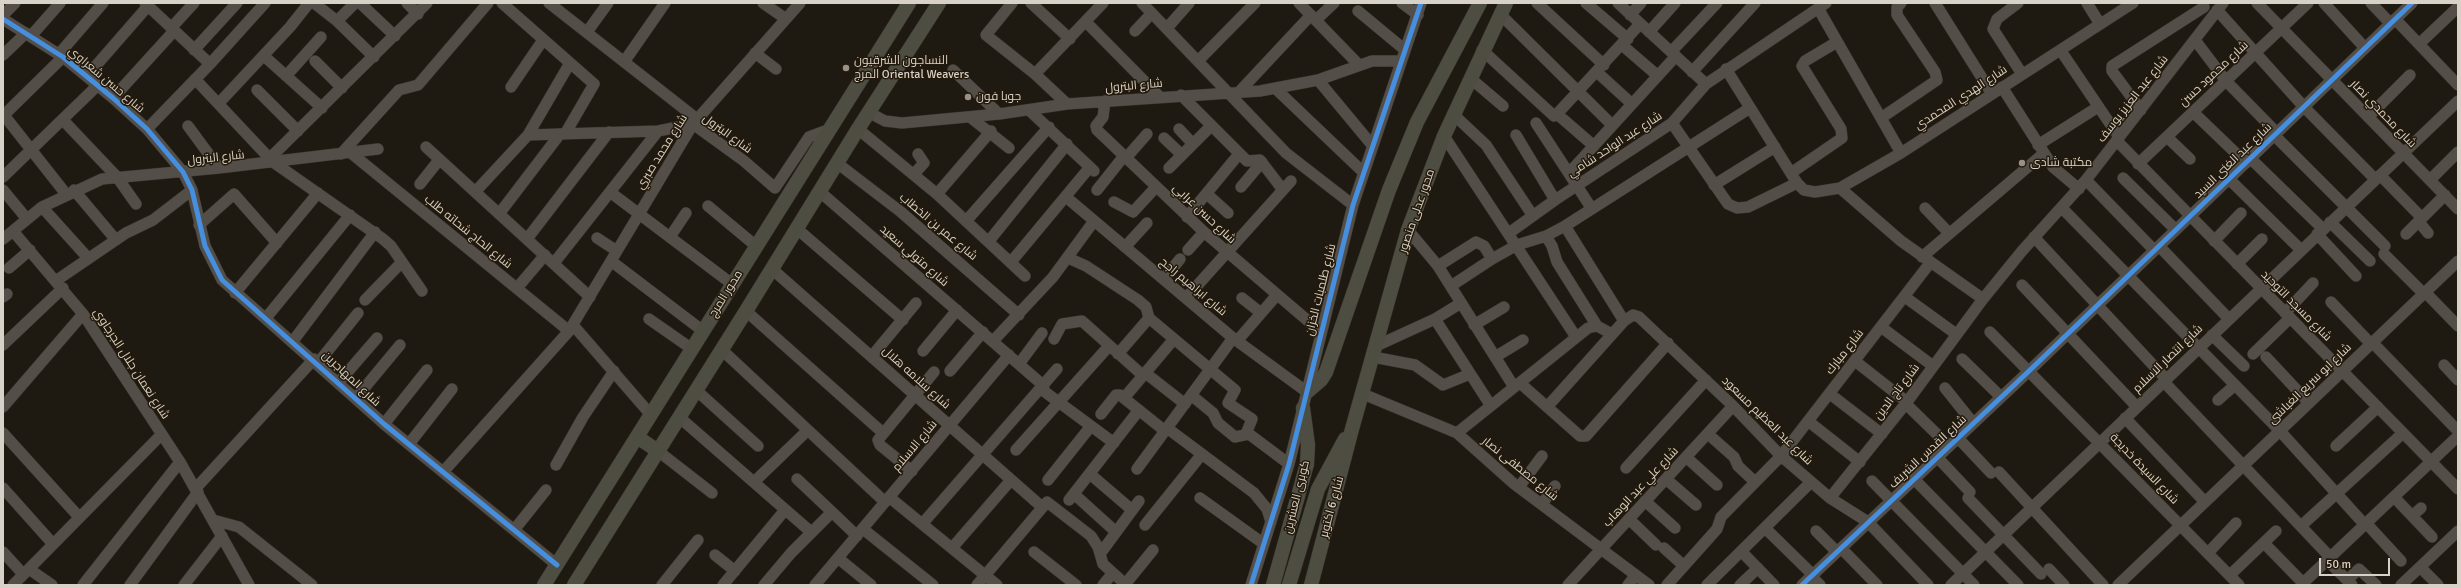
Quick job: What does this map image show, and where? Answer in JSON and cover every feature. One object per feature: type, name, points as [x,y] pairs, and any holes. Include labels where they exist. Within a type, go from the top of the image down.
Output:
[{"type":"main road","name":"محور المرج","points":[[544,585],[909,3]]},
{"type":"main road","points":[[576,584],[868,112],[939,3]]},
{"type":"main road","points":[[1308,392],[1321,380],[1326,372],[1389,190],[1417,122],[1480,3]]},
{"type":"main road","name":"محور عدلى منصور","points":[[1352,429],[1408,230],[1453,114],[1482,50],[1503,9]]},
{"type":"main road","name":"كوبرى العشرين","points":[[1273,585],[1307,464],[1308,445],[1303,408]]},
{"type":"main road","name":"كوبرى العشرين","points":[[1290,585],[1318,490],[1333,458],[1352,429]]},
{"type":"main road","name":"شارع 6 اكتوبر","points":[[1311,585],[1352,429]]},
{"type":"main road","points":[[637,437],[658,451]]},
{"type":"street","points":[[3,15],[15,3]]},
{"type":"street","points":[[3,55],[28,34],[60,3]]},
{"type":"street","points":[[103,3],[61,56],[3,115],[31,150],[116,240]]},
{"type":"street","points":[[113,98],[194,3]]},
{"type":"street","points":[[194,50],[237,3]]},
{"type":"street","points":[[147,129],[210,64],[265,3]]},
{"type":"street","points":[[218,103],[264,56],[309,3]]},
{"type":"street","points":[[314,3],[337,21],[374,57]]},
{"type":"street","points":[[337,21],[355,3]]},
{"type":"street","points":[[360,3],[395,36]]},
{"type":"street","points":[[408,3],[418,14]]},
{"type":"street","points":[[272,160],[298,131],[418,14],[427,3]]},
{"type":"street","points":[[346,153],[399,90],[418,85],[488,3]]},
{"type":"street","points":[[499,214],[562,134],[594,86],[502,3]]},
{"type":"street","points":[[587,32],[608,3]]},
{"type":"street","points":[[624,62],[665,3]]},
{"type":"street","points":[[763,3],[786,19]]},
{"type":"street","name":"شارع محمد صبري","points":[[443,472],[571,328],[695,122],[800,3]]},
{"type":"street","points":[[1012,3],[986,35],[1035,74],[1067,104]]},
{"type":"street","points":[[1031,3],[1070,39]]},
{"type":"street","points":[[1035,74],[1103,3]]},
{"type":"street","points":[[1142,3],[1286,153],[1353,205]]},
{"type":"street","points":[[1167,28],[1189,3]]},
{"type":"street","points":[[1299,3],[1359,65]]},
{"type":"street","points":[[1239,92],[1314,17],[1334,3]]},
{"type":"street","points":[[1402,3],[1418,15]]},
{"type":"street","name":"شارع طلمبات الخزان","points":[[1251,585],[1289,464],[1353,205],[1421,3]]},
{"type":"street","points":[[1537,3],[1601,69],[1632,104]]},
{"type":"street","points":[[1586,3],[1658,76]]},
{"type":"street","points":[[1618,3],[1706,84]]},
{"type":"street","points":[[1630,15],[1641,3]]},
{"type":"street","points":[[1482,50],[1554,116],[1578,94],[1625,42],[1676,3]]},
{"type":"street","points":[[1569,173],[1658,76],[1673,54],[1716,3]]},
{"type":"street","points":[[1692,72],[1755,3]]},
{"type":"street","points":[[1881,118],[1937,80],[1935,72],[1897,15],[1897,7],[1901,3]]},
{"type":"street","points":[[2018,3],[1997,19],[1993,30],[2022,74]]},
{"type":"street","points":[[2087,3],[2100,24]]},
{"type":"street","name":"شارع الهدي المحمدي","points":[[1797,183],[1804,190],[1812,192],[1840,188],[1901,153],[2022,74],[2061,51],[2133,3]]},
{"type":"street","name":"شارع محمدي نصار","points":[[2257,3],[2403,153],[2453,200]]},
{"type":"street","name":"شارع محمود حسن","points":[[2138,164],[2308,3]]},
{"type":"street","points":[[2324,3],[2365,48]]},
{"type":"street","points":[[2372,3],[2419,44],[2458,85]]},
{"type":"street","name":"شارع عبد الغنى السيد","points":[[2067,334],[2412,3]]},
{"type":"street","points":[[1198,61],[1253,4]]},
{"type":"street","points":[[1937,4],[1992,94]]},
{"type":"street","points":[[87,76],[150,5],[172,29],[210,64]]},
{"type":"street","points":[[554,5],[695,122]]},
{"type":"street","points":[[2141,110],[2112,71],[2112,66],[2203,5],[2218,10],[2255,54],[2304,107],[2420,220],[2428,233]]},
{"type":"street","points":[[1822,6],[1837,42],[1901,153]]},
{"type":"street","name":"شارع عبد الواحد شامي","points":[[1509,233],[1555,200],[1672,123],[1706,84],[1726,69],[1822,6]]},
{"type":"street","points":[[2419,44],[2458,7]]},
{"type":"street","points":[[1503,9],[1578,94],[1612,125]]},
{"type":"street","name":"شارع عبد العزيز يوسف","points":[[1983,300],[2034,237],[2079,189],[2218,10]]},
{"type":"street","points":[[1358,11],[1403,56]]},
{"type":"street","points":[[1136,31],[1152,13]]},
{"type":"street","name":"شارع حسن شعراوي","points":[[3,19],[61,56],[98,85],[147,129],[183,172]]},
{"type":"street","points":[[1086,22],[1160,97]]},
{"type":"street","points":[[286,76],[321,37]]},
{"type":"street","points":[[511,87],[543,40]]},
{"type":"street","points":[[2195,40],[2226,81],[2347,206],[2385,250],[2458,326]]},
{"type":"street","points":[[1791,173],[1842,138],[1841,129],[1802,66],[1806,61],[1837,42]]},
{"type":"street","name":"شارع مسجد التوحيد","points":[[2061,51],[2118,139],[2138,164],[2458,489]]},
{"type":"street","points":[[755,53],[776,69]]},
{"type":"street","points":[[264,56],[322,108]]},
{"type":"street","name":"شارع البترول","points":[[868,112],[885,121],[896,123],[1000,114],[1067,104],[1276,89],[1318,80],[1359,65],[1403,56]]},
{"type":"street","points":[[315,61],[342,88]]},
{"type":"street","points":[[475,192],[528,134],[570,63]]},
{"type":"street","points":[[1672,123],[1728,204],[1737,208],[1748,207],[1797,183],[1726,69]]},
{"type":"street","points":[[953,70],[1000,114]]},
{"type":"street","points":[[2368,117],[2410,75]]},
{"type":"street","points":[[1470,78],[1502,106]]},
{"type":"street","points":[[195,79],[272,160],[375,232],[391,246],[422,291]]},
{"type":"street","points":[[1318,80],[1372,145]]},
{"type":"street","points":[[3,177],[98,85]]},
{"type":"street","points":[[2002,87],[2041,149],[2065,179],[2079,189]]},
{"type":"street","points":[[1276,89],[1363,172]]},
{"type":"street","points":[[258,90],[298,131]]},
{"type":"street","points":[[1181,95],[1239,154],[1249,162],[1257,158],[1287,186],[1225,251],[1186,298]]},
{"type":"street","name":"شارع حسن عرابي","points":[[1105,101],[1103,117],[1096,128],[1187,217],[1276,296],[1321,332]]},
{"type":"street","name":"شارع انتصار الاسلام","points":[[1951,585],[2377,177],[2458,102]]},
{"type":"street","name":"شارع مبارك","points":[[1667,585],[1717,529],[1721,517],[1781,456],[1905,297],[1926,260],[1949,233],[2041,149],[2098,107]]},
{"type":"street","points":[[1451,286],[1492,259],[1517,245],[1546,236],[1565,226],[1750,108]]},
{"type":"street","points":[[1011,262],[1066,197],[1092,169],[1049,127],[1029,110]]},
{"type":"street","points":[[2193,112],[2324,229],[2370,261]]},
{"type":"street","points":[[1453,114],[1486,145],[1533,216]]},
{"type":"street","points":[[1557,114],[1594,146]]},
{"type":"street","points":[[970,117],[991,132],[1009,148]]},
{"type":"street","points":[[63,120],[117,176],[136,204]]},
{"type":"street","name":"شارع البترول","points":[[528,134],[658,131],[695,122],[775,188],[809,137],[828,130]]},
{"type":"street","points":[[1536,123],[1592,209]]},
{"type":"street","points":[[188,126],[219,168]]},
{"type":"street","points":[[1169,168],[1211,126]]},
{"type":"street","points":[[966,220],[1049,127]]},
{"type":"street","points":[[858,129],[937,194],[1025,276]]},
{"type":"street","points":[[1179,129],[1194,144]]},
{"type":"street","points":[[554,263],[658,131]]},
{"type":"street","points":[[527,239],[609,132]]},
{"type":"street","points":[[937,194],[991,132]]},
{"type":"street","points":[[1097,190],[1147,134]]},
{"type":"street","points":[[1516,135],[1555,200]]},
{"type":"street","points":[[1444,136],[1576,337]]},
{"type":"street","points":[[2167,137],[2190,159]]},
{"type":"street","points":[[1164,138],[1182,155]]},
{"type":"street","points":[[989,241],[1067,144]]},
{"type":"street","points":[[426,147],[590,297]]},
{"type":"street","points":[[1714,185],[1775,147]]},
{"type":"street","name":"شارع البترول","points":[[3,239],[42,207],[70,192],[102,179],[117,176],[183,172],[272,160],[378,149]]},
{"type":"street","points":[[2430,180],[2458,152]]},
{"type":"street","name":"شارع الحاج شحاته طلب","points":[[346,153],[517,288],[571,328],[614,371],[651,415]]},
{"type":"street","points":[[914,174],[924,163],[918,154]]},
{"type":"street","points":[[1187,217],[1239,154]]},
{"type":"street","points":[[420,184],[439,160]]},
{"type":"street","name":"شارع عمر بن الخطاب","points":[[837,162],[901,212],[1019,315]]},
{"type":"street","points":[[1241,187],[1262,162]]},
{"type":"street","name":"شارع المهاجرين","points":[[183,172],[192,190],[199,225],[213,263],[222,280],[316,361],[384,424],[557,565]]},
{"type":"street","points":[[2123,178],[2176,230]]},
{"type":"street","points":[[2229,179],[2301,250]]},
{"type":"street","points":[[2086,180],[2229,319]]},
{"type":"street","points":[[1114,202],[1133,212],[1156,187]]},
{"type":"street","points":[[1840,188],[1926,260],[1983,300]]},
{"type":"street","points":[[3,190],[27,219]]},
{"type":"street","points":[[3,345],[60,284],[88,258],[116,240],[153,220],[192,190]]},
{"type":"street","points":[[610,192],[732,284]]},
{"type":"street","name":"شارع متولي سعيد","points":[[819,192],[983,332],[1019,364],[1058,403],[1114,443]]},
{"type":"street","points":[[235,292],[318,193]]},
{"type":"street","points":[[199,225],[234,194],[277,243]]},
{"type":"street","points":[[1206,194],[1228,213]]},
{"type":"street","name":"شارع ابراهيم راجح","points":[[1066,197],[1235,340],[1308,392]]},
{"type":"street","points":[[2406,234],[2420,220],[2453,200]]},
{"type":"street","points":[[708,206],[756,246]]},
{"type":"street","points":[[42,207],[88,258]]},
{"type":"street","points":[[1925,208],[1949,233]]},
{"type":"street","points":[[2062,208],[2280,431],[2401,561]]},
{"type":"street","points":[[670,237],[686,213]]},
{"type":"street","points":[[2214,241],[2241,213]]},
{"type":"street","points":[[266,318],[350,215]]},
{"type":"street","points":[[992,341],[1019,315],[1068,258],[1094,221]]},
{"type":"street","points":[[1125,247],[1147,223]]},
{"type":"street","points":[[1547,407],[1624,321],[1565,226]]},
{"type":"street","points":[[796,228],[903,320]]},
{"type":"street","points":[[2324,229],[2356,276]]},
{"type":"street","points":[[1408,230],[1438,266],[1495,357],[1517,385],[1547,407],[1580,436],[1586,436],[1668,343]]},
{"type":"street","name":"شارع نعمان جلال الجرجاوي","points":[[13,231],[60,284],[83,314],[197,490],[245,582]]},
{"type":"street","points":[[293,341],[375,232]]},
{"type":"street","points":[[1188,250],[1204,232]]},
{"type":"street","points":[[1546,236],[1552,246],[1557,262],[1597,326],[1612,334]]},
{"type":"street","points":[[2034,237],[2243,466],[2301,526],[2350,582],[2360,569],[2376,585]]},
{"type":"street","points":[[597,238],[614,256],[703,331]]},
{"type":"street","points":[[2237,264],[2262,239]]},
{"type":"street","points":[[1438,266],[1476,242],[1484,246],[1492,259]]},
{"type":"street","points":[[9,268],[30,250]]},
{"type":"street","points":[[517,288],[545,255]]},
{"type":"street","points":[[1068,258],[1086,266],[1138,300],[1146,307],[1149,318],[1211,368],[1235,390],[1228,403],[1251,418],[1246,434]]},
{"type":"street","points":[[1164,279],[1180,259]]},
{"type":"street","name":"شارع ابو سريع الغباشى","points":[[2118,585],[2458,261]]},
{"type":"street","points":[[365,300],[402,262]]},
{"type":"street","name":"شارع سلامه هلال","points":[[772,268],[1042,507]]},
{"type":"street","points":[[2252,354],[2287,316],[2313,283]]},
{"type":"street","points":[[2022,286],[2137,407]]},
{"type":"street","points":[[1137,469],[1211,368],[1276,296]]},
{"type":"street","points":[[1905,297],[1956,334]]},
{"type":"street","points":[[1242,298],[1261,313]]},
{"type":"street","name":"شارع تاج الدين","points":[[1830,498],[1906,403],[1956,334],[1983,300]]},
{"type":"street","points":[[2331,302],[2458,431]]},
{"type":"street","points":[[872,356],[916,303]]},
{"type":"street","points":[[1374,351],[1461,304]]},
{"type":"street","points":[[1474,325],[1504,307]]},
{"type":"street","points":[[923,351],[957,310]]},
{"type":"street","points":[[746,311],[883,433]]},
{"type":"street","points":[[130,585],[197,490],[316,361],[358,313]]},
{"type":"street","points":[[4,403],[83,314]]},
{"type":"street","name":"شارع عبد العظيم مسعود","points":[[1624,321],[1633,315],[1639,317],[1733,406],[1781,456],[1830,498],[1868,522],[1928,585]]},
{"type":"street","points":[[1118,354],[1149,318]]},
{"type":"street","points":[[649,319],[692,349]]},
{"type":"street","points":[[1435,319],[1491,406]]},
{"type":"street","points":[[1054,339],[1062,324],[1078,320],[1144,374],[1213,413],[1218,423],[1235,437],[1246,434],[1252,436],[1289,464]]},
{"type":"street","points":[[1457,433],[1576,337],[1588,328],[1597,326]]},
{"type":"street","points":[[1881,327],[1933,366]]},
{"type":"street","points":[[950,370],[983,332]]},
{"type":"street","name":"شارع السيدة خديجة","points":[[1990,332],[2239,585]]},
{"type":"street","points":[[1019,364],[1042,333]]},
{"type":"street","name":"شارع القدس الشريف","points":[[1802,585],[2067,334]]},
{"type":"street","points":[[2212,335],[2244,366]]},
{"type":"street","points":[[339,382],[376,338]]},
{"type":"street","points":[[1124,398],[1174,339]]},
{"type":"street","points":[[1495,357],[1523,340]]},
{"type":"street","points":[[356,398],[400,345]]},
{"type":"street","points":[[1016,450],[1109,346]]},
{"type":"street","points":[[722,350],[808,430],[887,500],[922,523],[997,585]]},
{"type":"street","points":[[1374,351],[1415,365],[1443,385],[1470,374]]},
{"type":"street","name":"شارع الاسلام","points":[[815,585],[1009,355]]},
{"type":"street","points":[[2266,357],[2309,403]]},
{"type":"street","points":[[1962,359],[2001,397]]},
{"type":"street","points":[[1855,361],[1906,403],[1928,423],[1949,446]]},
{"type":"street","points":[[2444,365],[2458,380]]},
{"type":"street","points":[[922,523],[1043,387],[1057,369]]},
{"type":"street","points":[[384,424],[427,370]]},
{"type":"street","points":[[556,465],[583,417],[614,371]]},
{"type":"street","points":[[912,471],[878,444],[883,433],[934,372]]},
{"type":"street","points":[[1626,468],[1706,380]]},
{"type":"street","points":[[2218,400],[2235,385]]},
{"type":"street","points":[[1945,388],[1973,423]]},
{"type":"street","points":[[409,444],[452,389]]},
{"type":"street","points":[[696,390],[758,446]]},
{"type":"street","name":"شارع مصطفى نصار","points":[[1362,394],[1457,433],[1519,487],[1602,548],[1649,585]]},
{"type":"street","points":[[1830,394],[1882,434]]},
{"type":"street","points":[[1101,414],[1116,395],[1124,398],[1254,493],[1267,509],[1271,522]]},
{"type":"street","name":"شارع علي عبد الوهاب","points":[[1568,585],[1733,406]]},
{"type":"street","points":[[2336,446],[2378,407]]},
{"type":"street","points":[[1116,532],[1072,497],[1139,410]]},
{"type":"street","points":[[679,417],[811,532]]},
{"type":"street","points":[[2125,418],[2205,502]]},
{"type":"street","points":[[1808,421],[1860,462]]},
{"type":"street","points":[[1048,480],[1091,426]]},
{"type":"street","points":[[754,482],[808,430]]},
{"type":"street","points":[[3,433],[79,517]]},
{"type":"street","points":[[2301,526],[2403,433]]},
{"type":"street","points":[[1708,434],[1734,457],[1738,466],[1755,482]]},
{"type":"street","points":[[13,585],[161,435]]},
{"type":"street","points":[[2264,543],[2303,584],[2458,436]]},
{"type":"street","points":[[1958,438],[2032,508],[2103,585]]},
{"type":"street","points":[[658,451],[712,492]]},
{"type":"street","points":[[1145,525],[1202,454]]},
{"type":"street","points":[[1519,487],[1542,456]]},
{"type":"street","points":[[1686,457],[1717,485]]},
{"type":"street","points":[[1937,457],[2003,535],[2045,572],[2064,585]]},
{"type":"street","points":[[83,585],[180,462]]},
{"type":"street","points":[[1090,474],[1135,506],[1100,554]]},
{"type":"street","points":[[797,479],[832,512],[933,585]]},
{"type":"street","points":[[1666,479],[1696,505]]},
{"type":"street","points":[[1914,479],[2018,585]]},
{"type":"street","points":[[952,548],[1011,480]]},
{"type":"street","points":[[1872,481],[1974,585]]},
{"type":"street","points":[[1707,585],[1811,482]]},
{"type":"street","points":[[1542,504],[1555,486]]},
{"type":"street","points":[[3,488],[53,544]]},
{"type":"street","points":[[514,530],[546,490]]},
{"type":"street","points":[[2394,497],[2432,537]]},
{"type":"street","points":[[1200,498],[1264,544]]},
{"type":"street","points":[[1645,501],[1675,528]]},
{"type":"street","points":[[977,585],[1047,502],[1091,536],[1103,564],[1112,574],[1123,582],[1128,582],[1153,550]]},
{"type":"street","points":[[2412,516],[2421,508]]},
{"type":"street","points":[[723,585],[785,510]]},
{"type":"street","points":[[764,585],[811,532],[832,512]]},
{"type":"street","points":[[1629,519],[1684,566]]},
{"type":"street","points":[[214,520],[231,524],[246,532],[312,585]]},
{"type":"street","points":[[2208,553],[2236,523]]},
{"type":"street","points":[[1765,528],[1820,585]]},
{"type":"street","points":[[2230,575],[2276,530]]},
{"type":"street","points":[[1816,531],[1877,585]]},
{"type":"street","points":[[2401,585],[2458,531]]},
{"type":"street","points":[[184,585],[222,536]]},
{"type":"street","points":[[662,585],[698,540]]},
{"type":"street","points":[[3,552],[26,572],[52,585]]},
{"type":"street","points":[[1034,552],[1076,585]]},
{"type":"street","points":[[1741,552],[1774,585]]},
{"type":"street","points":[[715,555],[735,571]]},
{"type":"street","points":[[838,558],[871,585]]},
{"type":"street","points":[[2420,567],[2438,585]]},
{"type":"street","points":[[1740,585],[1758,568]]},
{"type":"street","points":[[1103,585],[1112,574]]},
{"type":"street","points":[[1628,585],[1636,575]]},
{"type":"cycle path","points":[[1251,585],[1289,464],[1353,205],[1421,3]]},
{"type":"cycle path","points":[[1802,585],[2029,371],[2412,3]]},
{"type":"cycle path","points":[[3,19],[63,57],[113,98],[147,129],[183,172],[192,190],[205,246],[222,280],[384,424],[557,565]]},
{"type":"place","name":"النساجون الشرقيون المرج Oriental Weavers","points":[[846,68]]},
{"type":"place","name":"جوبا فون","points":[[968,97]]},
{"type":"place","name":"مكتبة شادى","points":[[2022,163]]}]
